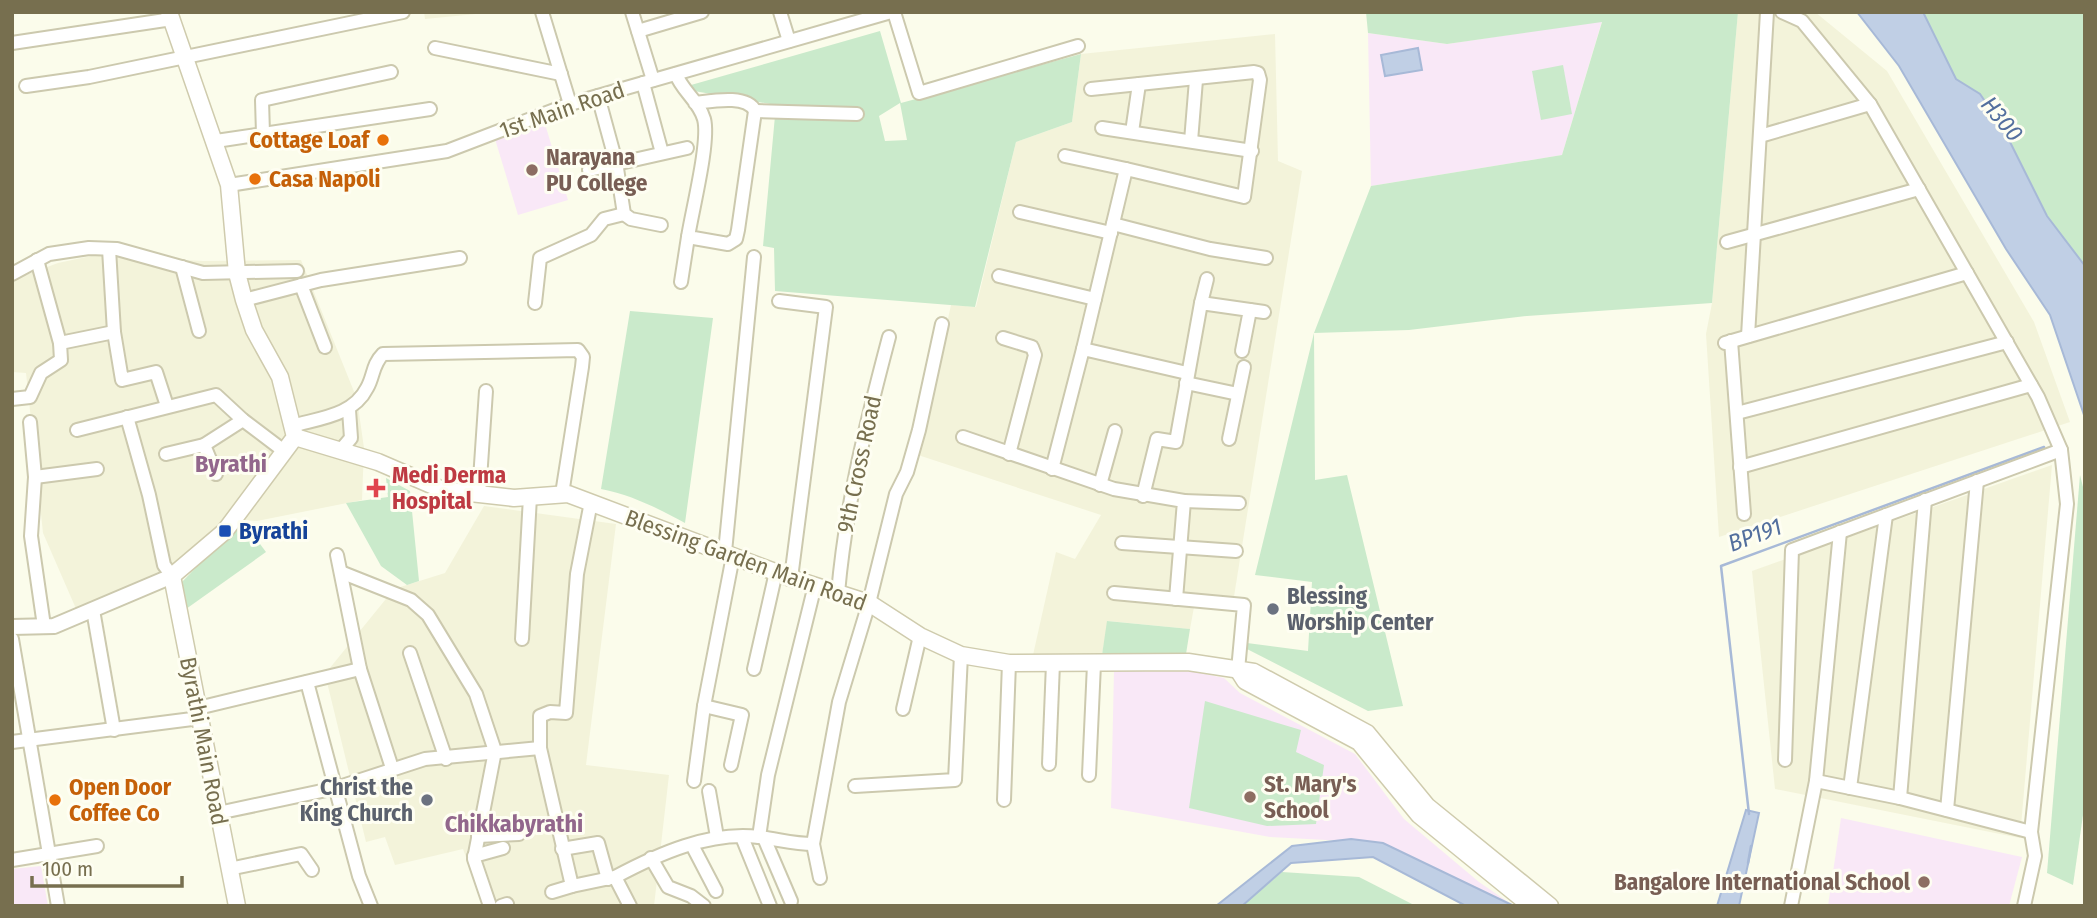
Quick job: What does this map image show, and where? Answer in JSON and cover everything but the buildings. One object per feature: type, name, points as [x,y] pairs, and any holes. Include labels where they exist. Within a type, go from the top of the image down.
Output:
[{"type":"main road","points":[[171,16],[229,185],[237,273],[244,300],[254,330],[280,377],[293,431],[284,451],[225,531],[172,576]]},
{"type":"main road","name":"Blessing Garden Main Road","points":[[293,431],[443,490],[530,497],[562,494],[591,502],[783,575],[869,603],[919,636],[961,655],[1009,663],[1188,662],[1254,672],[1367,733],[1427,806],[1550,906]]},
{"type":"main road","name":"Byrathi Main Road","points":[[172,576],[237,906]]},
{"type":"main road","name":"Blessing Garden Main Road","points":[[1238,670],[1245,681],[1359,742],[1419,815],[1531,906]]},
{"type":"street","points":[[26,86],[187,57],[403,12]]},
{"type":"street","points":[[542,12],[570,104]]},
{"type":"street","points":[[632,12],[662,153]]},
{"type":"street","points":[[638,31],[702,12]]},
{"type":"street","points":[[780,12],[789,41]]},
{"type":"street","points":[[892,12],[919,93],[1078,46]]},
{"type":"street","name":"1st Main Road","points":[[229,185],[447,150],[570,104],[789,41],[853,18],[892,12]]},
{"type":"street","points":[[1748,336],[1767,12]]},
{"type":"street","points":[[1782,12],[1802,21],[1870,104],[2031,384],[2061,450],[2067,504],[2031,832],[2035,856],[2026,905]]},
{"type":"street","points":[[12,43],[171,16]]},
{"type":"street","points":[[435,48],[561,74]]},
{"type":"street","points":[[263,134],[262,100],[391,72]]},
{"type":"street","points":[[1065,156],[1244,197],[1252,151],[1258,73],[1091,89]]},
{"type":"street","points":[[676,74],[680,84],[695,103],[706,130],[681,282]]},
{"type":"street","points":[[1191,141],[1196,80]]},
{"type":"street","points":[[1132,132],[1139,84]]},
{"type":"street","points":[[598,96],[616,162],[624,214],[631,219],[661,225]]},
{"type":"street","points":[[695,103],[736,100],[749,104],[755,111],[857,114]]},
{"type":"street","points":[[1760,136],[1870,104]]},
{"type":"street","points":[[216,141],[429,109]]},
{"type":"street","points":[[688,237],[725,244],[736,239],[755,111]]},
{"type":"street","points":[[1102,128],[1252,151]]},
{"type":"street","points":[[589,170],[687,148]]},
{"type":"street","points":[[1052,469],[1126,169]]},
{"type":"street","points":[[1727,243],[1919,189]]},
{"type":"street","points":[[1020,212],[1266,258]]},
{"type":"street","points":[[536,303],[540,258],[591,235],[604,219],[624,214]]},
{"type":"street","points":[[12,274],[49,254],[89,248],[109,249],[203,273],[297,271]]},
{"type":"street","points":[[109,249],[114,332],[122,380],[156,372],[167,406]]},
{"type":"street","points":[[694,781],[729,554],[754,257]]},
{"type":"street","points":[[244,300],[301,285],[460,258]]},
{"type":"street","points":[[12,399],[30,397],[41,373],[61,360],[60,343],[37,261]]},
{"type":"street","points":[[182,267],[199,331]]},
{"type":"street","points":[[1744,514],[1737,413],[1728,342],[1967,273]]},
{"type":"street","points":[[999,276],[1095,299]]},
{"type":"street","points":[[1143,496],[1157,439],[1176,442],[1186,378],[1207,279]]},
{"type":"street","points":[[301,285],[325,347]]},
{"type":"street","points":[[754,669],[783,575],[826,307],[779,301]]},
{"type":"street","points":[[1201,303],[1264,312]]},
{"type":"street","points":[[1242,351],[1250,310]]},
{"type":"street","points":[[820,878],[813,844],[839,702],[869,603],[896,494],[907,472],[919,430],[942,324]]},
{"type":"street","points":[[60,343],[114,332]]},
{"type":"street","name":"9th Cross Road","points":[[838,593],[849,500],[889,337]]},
{"type":"street","points":[[1003,338],[1032,347],[1035,355],[1009,454]]},
{"type":"street","points":[[1737,413],[2007,342]]},
{"type":"street","points":[[1083,349],[1238,394]]},
{"type":"street","points":[[293,431],[349,410],[367,388],[372,371],[383,354],[578,350],[583,357],[582,368],[562,494]]},
{"type":"street","points":[[1229,439],[1244,367]]},
{"type":"street","points":[[1741,467],[2031,384]]},
{"type":"street","points":[[479,494],[486,391]]},
{"type":"street","points":[[77,430],[216,395],[243,420],[284,451]]},
{"type":"street","points":[[340,451],[351,438],[349,410]]},
{"type":"street","points":[[12,627],[54,626],[172,576],[164,565],[149,495],[127,417]]},
{"type":"street","points":[[166,454],[204,445],[243,420]]},
{"type":"street","points":[[30,422],[35,477],[31,536],[44,626]]},
{"type":"street","points":[[1100,485],[1115,431]]},
{"type":"street","points":[[963,437],[1100,485],[1143,496],[1239,503]]},
{"type":"street","points":[[204,445],[216,474]]},
{"type":"street","points":[[1785,760],[1792,550],[2061,450]]},
{"type":"street","points":[[35,477],[97,469]]},
{"type":"street","points":[[1947,810],[1977,481]]},
{"type":"street","points":[[522,639],[530,497]]},
{"type":"street","points":[[1176,599],[1184,500]]},
{"type":"street","points":[[1900,798],[1925,500]]},
{"type":"street","points":[[572,886],[540,748],[540,716],[550,712],[566,713],[577,574],[591,502]]},
{"type":"street","points":[[1850,788],[1886,515]]},
{"type":"street","points":[[1791,906],[1815,781],[1840,532]]},
{"type":"street","points":[[1122,542],[1236,551]]},
{"type":"street","points":[[337,555],[360,669],[392,768]]},
{"type":"street","points":[[342,573],[411,600],[428,615],[476,694],[495,751],[474,856],[490,906]]},
{"type":"street","points":[[791,901],[762,837],[768,775],[815,585]]},
{"type":"street","points":[[1114,593],[1244,605],[1238,670]]},
{"type":"street","points":[[93,610],[114,730]]},
{"type":"street","points":[[903,709],[919,636]]},
{"type":"street","points":[[12,639],[58,906]]},
{"type":"street","points":[[410,653],[446,759]]},
{"type":"street","points":[[855,786],[955,780],[961,655]]},
{"type":"street","points":[[1004,800],[1009,663]]},
{"type":"street","points":[[1049,764],[1053,663]]},
{"type":"street","points":[[1089,775],[1094,664]]},
{"type":"street","points":[[12,742],[114,730],[199,713],[360,669]]},
{"type":"street","points":[[307,682],[359,876],[371,906]]},
{"type":"street","points":[[704,706],[742,715],[731,765]]},
{"type":"street","points":[[218,813],[336,788],[425,759],[540,748]]},
{"type":"street","points":[[1815,781],[1900,798],[2031,832]]},
{"type":"street","points":[[709,791],[717,837]]},
{"type":"street","points":[[478,836],[519,834]]},
{"type":"street","points":[[552,892],[612,878],[651,858],[717,837],[762,837],[813,844]]},
{"type":"street","points":[[742,837],[770,906]]},
{"type":"street","points":[[562,849],[598,843],[612,878],[630,906]]},
{"type":"street","points":[[692,845],[716,891]]},
{"type":"street","points":[[12,860],[97,846]]},
{"type":"street","points":[[474,856],[503,848]]},
{"type":"street","points":[[229,869],[301,854],[312,870]]},
{"type":"street","points":[[651,858],[668,887],[691,896],[704,906]]},
{"type":"shaded area","points":[[424,12],[496,12],[425,19]]},
{"type":"shaded area","points":[[1366,12],[1738,12],[1712,303],[1527,316],[1409,330],[1314,333],[1371,186],[1562,155],[1602,22],[1447,44],[1368,33]]},
{"type":"shaded area","points":[[1738,12],[1815,12],[1887,71],[2034,322],[2070,422],[1719,537],[1706,334],[1712,303]]},
{"type":"shaded area","points":[[1923,12],[2085,12],[2085,266],[2047,216],[2003,128],[1980,94],[1956,79]]},
{"type":"shaded area","points":[[1602,21],[1562,155],[1371,186],[1368,33],[1447,44]]},
{"type":"shaded area","points":[[880,31],[901,103],[1081,54],[1072,122],[1016,142],[975,307],[775,291],[774,248],[763,246],[776,105],[694,91],[691,85]],"holes":[[[900,103],[907,140],[885,141],[879,116]]]},
{"type":"shaded area","points":[[1275,34],[1278,161],[1302,171],[1232,609],[1194,607],[1190,629],[1108,621],[1102,655],[1033,655],[1056,552],[1075,559],[1101,515],[918,455],[951,305],[976,307],[1016,142],[1072,122],[1081,54]]},
{"type":"shaded area","points":[[1563,65],[1572,114],[1541,120],[1532,71]]},
{"type":"shaded area","name":"Narayana PU College","points":[[545,124],[568,200],[518,215],[495,139]]},
{"type":"shaded area","points":[[96,255],[203,261],[301,260],[357,399],[364,448],[362,500],[257,521],[242,520],[199,542],[160,578],[77,611],[43,533],[26,373],[12,372],[12,280],[58,263]]},
{"type":"shaded area","points":[[630,311],[713,318],[685,523],[634,498],[601,489]]},
{"type":"shaded area","points":[[1314,333],[1315,480],[1347,475],[1403,706],[1368,711],[1245,648],[1247,643],[1308,651],[1312,582],[1255,575]]},
{"type":"shaded area","points":[[2052,465],[2020,838],[1775,789],[1752,571]]},
{"type":"shaded area","points":[[2080,475],[2085,495],[2085,801],[2073,885],[2047,873]]},
{"type":"shaded area","points":[[386,478],[410,491],[419,581],[407,585],[381,566],[346,503],[388,497]]},
{"type":"shaded area","points":[[484,506],[616,524],[586,765],[669,775],[654,906],[484,906],[463,849],[395,865],[385,837],[366,842],[325,674],[394,589],[445,573]]},
{"type":"shaded area","points":[[242,520],[266,552],[186,609],[180,584]]},
{"type":"shaded area","points":[[1107,621],[1190,629],[1186,654],[1102,655]]},
{"type":"shaded area","name":"St. Mary's School","points":[[1114,670],[1187,670],[1224,678],[1240,693],[1355,754],[1404,819],[1479,882],[1514,906],[1383,843],[1270,837],[1111,808]]},
{"type":"shaded area","points":[[1205,701],[1301,730],[1296,752],[1324,765],[1316,824],[1267,826],[1189,808]]},
{"type":"shaded area","name":"Bangalore International School","points":[[1841,818],[2022,857],[2009,906],[1828,906]]},
{"type":"shaded area","points":[[41,866],[48,906],[12,906],[12,869]]},
{"type":"shaded area","points":[[1282,872],[1359,877],[1416,906],[1242,906]]},
{"type":"water","points":[[1857,12],[1923,12],[1956,79],[1980,94],[2003,128],[2047,216],[2085,266],[2085,418],[2050,315],[2006,249],[1899,66]]},
{"type":"water","points":[[1418,48],[1422,70],[1385,76],[1381,55]]},
{"type":"water","points":[[1746,810],[1759,813],[1739,906],[1717,906]]},
{"type":"water","points":[[1351,839],[1383,843],[1514,906],[1466,906],[1373,857],[1291,863],[1242,906],[1216,906],[1292,846]]},
{"type":"waterway","name":"BP191","points":[[1749,814],[1721,566],[2044,447]]},
{"type":"waterway","name":"BP191","points":[[1748,863],[1751,846]]},
{"type":"place","name":"Cottage Loaf","points":[[383,140]]},
{"type":"place","name":"Narayana PU College","points":[[532,170]]},
{"type":"place","name":"Casa Napoli","points":[[255,179]]},
{"type":"place","name":"Medi Derma Hospital","points":[[376,488]]},
{"type":"place","name":"Byrathi","points":[[225,531]]},
{"type":"place","name":"Blessing Worship Center","points":[[1273,609]]},
{"type":"place","name":"St. Mary's School","points":[[1250,797]]},
{"type":"place","name":"Open Door Coffee Co","points":[[55,800]]},
{"type":"place","name":"Christ the King Church","points":[[427,800]]},
{"type":"place","name":"Bangalore International School","points":[[1924,882]]},
{"type":"district","name":"Byrathi","points":[[231,464]]},
{"type":"district","name":"Chikkabyrathi","points":[[514,824]]},
{"type":"water label","name":"H300","points":[[2002,119]]}]
